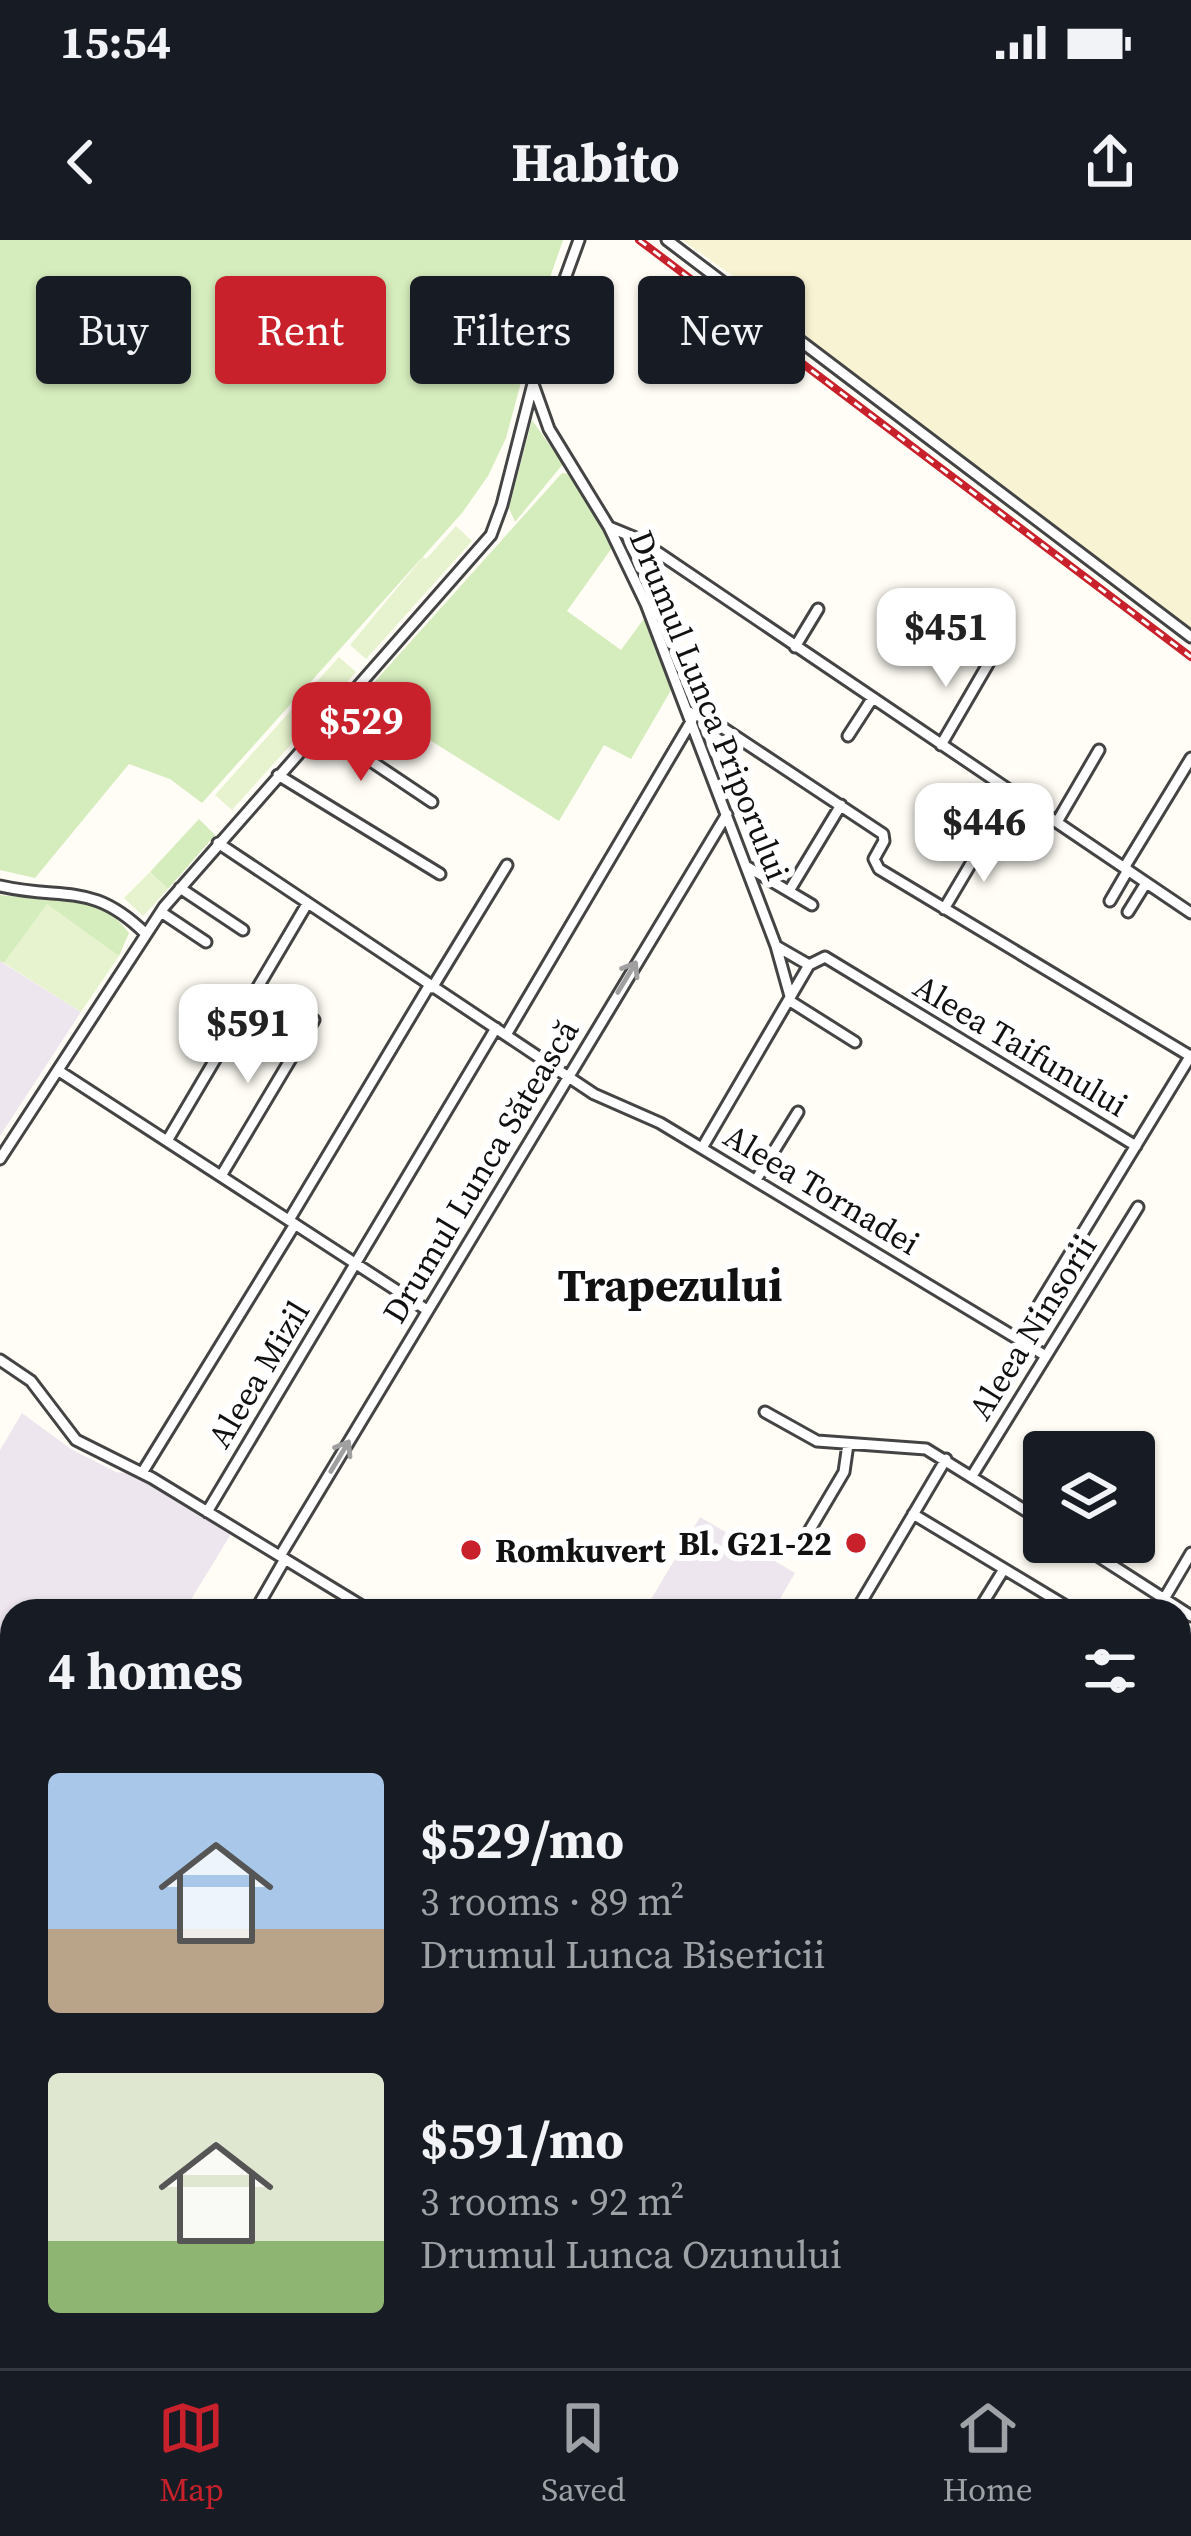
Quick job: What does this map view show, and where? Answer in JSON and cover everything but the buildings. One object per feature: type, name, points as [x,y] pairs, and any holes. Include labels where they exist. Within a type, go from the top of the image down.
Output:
[{"type":"street","points":[[567,276],[579,240]]},
{"type":"street","points":[[667,240],[1191,637]]},
{"type":"street","points":[[0,1159],[161,911],[490,535],[502,505],[531,384]]},
{"type":"street","name":"Drumul Lunca Priporului","points":[[533,384],[549,429],[609,526],[653,620],[776,946],[790,999]]},
{"type":"street","points":[[609,526],[638,539],[1191,913]]},
{"type":"street","points":[[795,646],[818,609]]},
{"type":"street","points":[[941,745],[991,658]]},
{"type":"street","points":[[848,736],[872,699]]},
{"type":"street","points":[[691,716],[714,722],[884,836],[874,859],[879,869],[1191,1055],[1136,1146]]},
{"type":"street","name":"Aleea Mizil","points":[[207,1512],[691,716]]},
{"type":"street","points":[[320,727],[432,802]]},
{"type":"street","points":[[1057,823],[1099,750]]},
{"type":"street","points":[[1110,901],[1191,758]]},
{"type":"street","points":[[278,775],[440,874]]},
{"type":"street","points":[[789,891],[841,806]]},
{"type":"street","name":"Drumul Lunca Sătească","points":[[261,1599],[428,1310],[727,814]]},
{"type":"street","points":[[944,909],[986,838]]},
{"type":"street","name":"Aleea Tornadei","points":[[218,843],[606,1101],[650,1118],[702,1148],[1046,1356]]},
{"type":"street","points":[[142,1473],[507,865]]},
{"type":"street","points":[[746,866],[812,905]]},
{"type":"street","points":[[1128,912],[1146,883]]},
{"type":"street","points":[[0,886],[100,899],[146,934]]},
{"type":"street","points":[[180,888],[243,930]]},
{"type":"street","points":[[167,1141],[307,904]]},
{"type":"street","points":[[161,911],[206,942]]},
{"type":"street","name":"Aleea Taifunului","points":[[776,946],[809,965],[825,957],[1136,1146],[1018,1339]]},
{"type":"street","points":[[702,1148],[809,965]]},
{"type":"street","points":[[790,999],[855,1042]]},
{"type":"street","points":[[221,1176],[314,1020]]},
{"type":"street","points":[[59,1071],[428,1310]]},
{"type":"street","points":[[756,1180],[798,1112]]},
{"type":"street","points":[[0,1149],[14,1138]]},
{"type":"street","name":"Aleea Ninsorii","points":[[973,1476],[1138,1207]]},
{"type":"street","points":[[0,1360],[31,1381],[71,1436],[142,1473],[350,1599]]},
{"type":"street","points":[[765,1412],[811,1440],[916,1446],[946,1459],[1023,1508]]},
{"type":"street","points":[[799,1548],[841,1478],[848,1444]]},
{"type":"street","points":[[863,1599],[946,1459]]},
{"type":"street","points":[[913,1514],[1053,1599]]},
{"type":"street","points":[[1108,1563],[1164,1599],[1191,1553]]},
{"type":"street","points":[[985,1599],[1004,1569]]},
{"type":"shaded area","points":[[682,240],[1191,240],[1191,629],[805,336],[805,276],[733,276]]},
{"type":"shaded area","points":[[0,961],[81,1012],[0,1136]]},
{"type":"shaded area","points":[[22,1413],[71,1449],[116,1472],[131,1474],[231,1534],[191,1599],[0,1599],[0,1450]]},
{"type":"shaded area","points":[[700,1517],[795,1573],[780,1599],[651,1599]]},
{"type":"green space","points":[[0,240],[563,240],[551,276],[410,276],[410,384],[520,384],[506,438],[488,476],[462,513],[202,803],[170,779],[129,764],[35,878],[0,870]]},
{"type":"green space","points":[[532,420],[563,464],[515,522],[509,508]]},
{"type":"green space","points":[[562,473],[570,474],[614,545],[567,611],[621,650],[646,616],[674,685],[631,759],[604,745],[559,821],[361,697]]},
{"type":"green space","points":[[456,526],[472,541],[366,659],[350,645],[423,557]]},
{"type":"green space","points":[[339,657],[356,672],[232,810],[215,795]]},
{"type":"green space","points":[[199,819],[215,835],[168,889],[150,872]]},
{"type":"green space","points":[[150,872],[168,889],[143,916],[124,898]]},
{"type":"green space","points":[[0,895],[87,904],[103,910],[129,933],[119,956],[47,905],[4,963],[0,961]]},
{"type":"green space","points":[[47,904],[119,956],[81,1012],[4,963]]},
{"type":"railway","points":[[639,240],[1191,657]]},
{"type":"place","name":"Bl. G21-22","points":[[856,1543]]},
{"type":"place","name":"Romkuvert","points":[[471,1550]]},
{"type":"district","name":"Trapezului","points":[[670,1285]]}]
